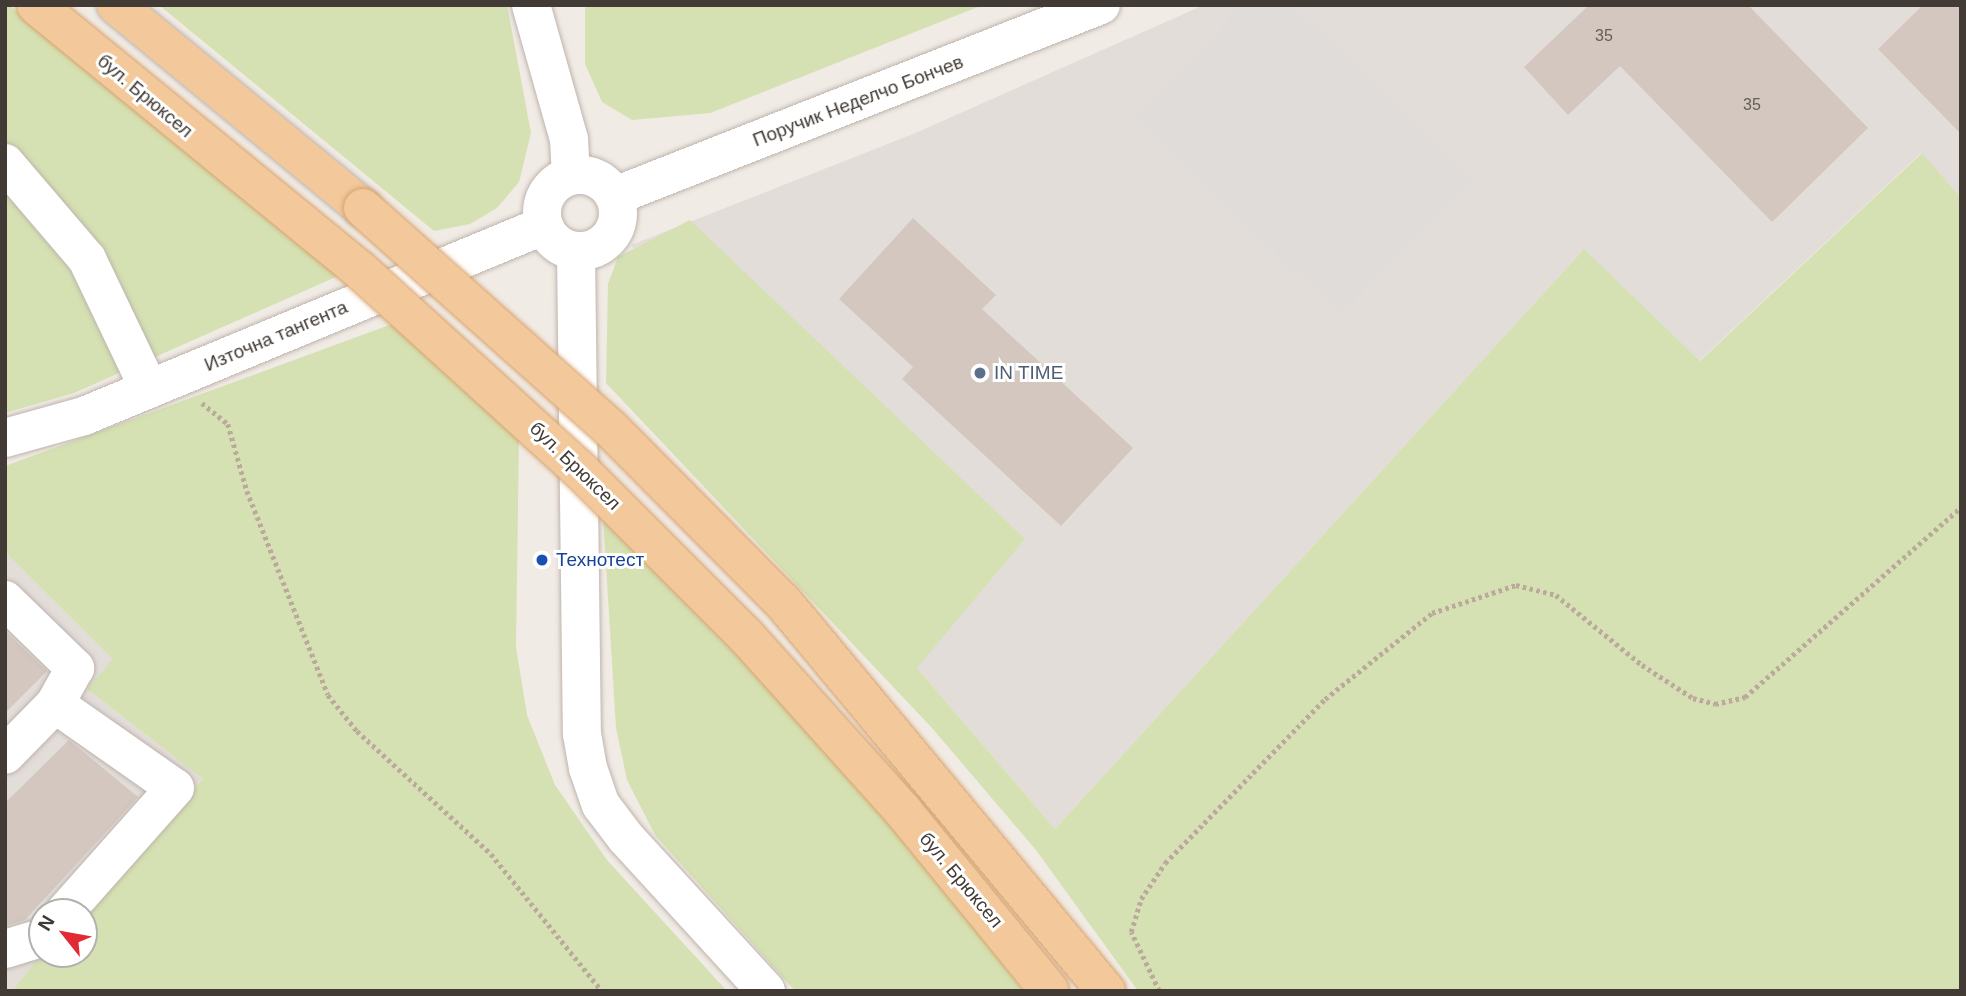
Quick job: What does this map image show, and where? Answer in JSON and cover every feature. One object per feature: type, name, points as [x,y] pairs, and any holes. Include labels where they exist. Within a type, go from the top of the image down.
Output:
[{"type":"main road","name":"бул. Брюксел","points":[[36,5],[360,270],[579,468],[747,636],[903,811],[1050,991]]},
{"type":"main road","points":[[116,5],[479,307],[610,428],[783,602],[1106,991]]},
{"type":"street","points":[[531,5],[569,139],[571,176]]},
{"type":"street","name":"Поручик Неделчо Бончев","points":[[615,196],[1101,5]]},
{"type":"street","points":[[5,163],[87,259],[160,384]]},
{"type":"street","points":[[571,176],[601,180],[615,196],[619,215],[609,239],[576,252],[560,246],[544,225],[544,199],[571,176]]},
{"type":"street","name":"Източна тангента","points":[[5,438],[160,384],[544,225]]},
{"type":"street","points":[[576,252],[582,734],[588,768],[601,805],[626,838],[766,991]]},
{"type":"street","points":[[5,600],[75,668],[55,704],[5,755]]},
{"type":"street","points":[[55,704],[175,788],[77,898]]},
{"type":"street","points":[[5,949],[28,942]]},
{"type":"path","points":[[160,384],[228,424],[247,491],[328,695],[357,731],[491,854],[602,991]]},
{"type":"path","points":[[1159,991],[1131,932],[1141,899],[1165,863],[1325,699],[1432,613],[1516,585],[1556,595],[1642,665],[1715,704],[1745,697],[1961,507]]},
{"type":"shaded area","points":[[1204,5],[1961,5],[1961,198],[1921,153],[1699,361],[1583,250],[1055,829],[917,668],[631,245],[913,134]]},
{"type":"shaded area","points":[[1242,5],[1292,5],[1472,177],[1341,315],[1135,118]]},
{"type":"shaded area","points":[[5,552],[114,659],[87,689],[203,779],[92,898],[28,898],[28,968],[30,968],[12,991],[5,991]]},
{"type":"green space","points":[[5,5],[9,5],[338,276],[74,393],[5,413]]},
{"type":"green space","points":[[159,5],[507,5],[531,133],[519,182],[497,208],[470,224],[434,231]]},
{"type":"green space","points":[[585,5],[983,5],[710,113],[632,120],[602,102],[585,64]]},
{"type":"green space","points":[[1922,153],[1961,198],[1961,991],[1138,991],[1036,850],[932,728],[606,383],[608,284],[618,257],[690,220],[1025,539],[917,668],[1055,829],[1584,249],[1700,361]]},
{"type":"green space","points":[[392,324],[519,436],[516,647],[527,715],[555,785],[607,860],[727,991],[12,991],[30,968],[98,968],[98,898],[92,898],[203,779],[87,689],[113,659],[5,552],[5,466]]},
{"type":"green space","points":[[603,517],[773,692],[942,883],[1023,991],[795,991],[655,835],[627,780],[616,728]]},
{"type":"building","points":[[1589,5],[1748,5],[1868,128],[1772,222],[1620,66],[1568,115],[1524,67]]},
{"type":"building","points":[[1923,5],[1961,5],[1961,134],[1878,49]]},
{"type":"building","name":"IN TIME","points":[[913,218],[996,295],[982,309],[1133,448],[1061,526],[902,379],[913,367],[839,299]]},
{"type":"building","points":[[5,631],[47,671],[5,713]]},
{"type":"building","points":[[69,740],[138,797],[45,898],[28,898],[28,917],[25,920],[5,926],[5,803]]},
{"type":"place","name":"IN TIME","points":[[980,373]]},
{"type":"place","name":"Технотест","points":[[542,560]]}]
